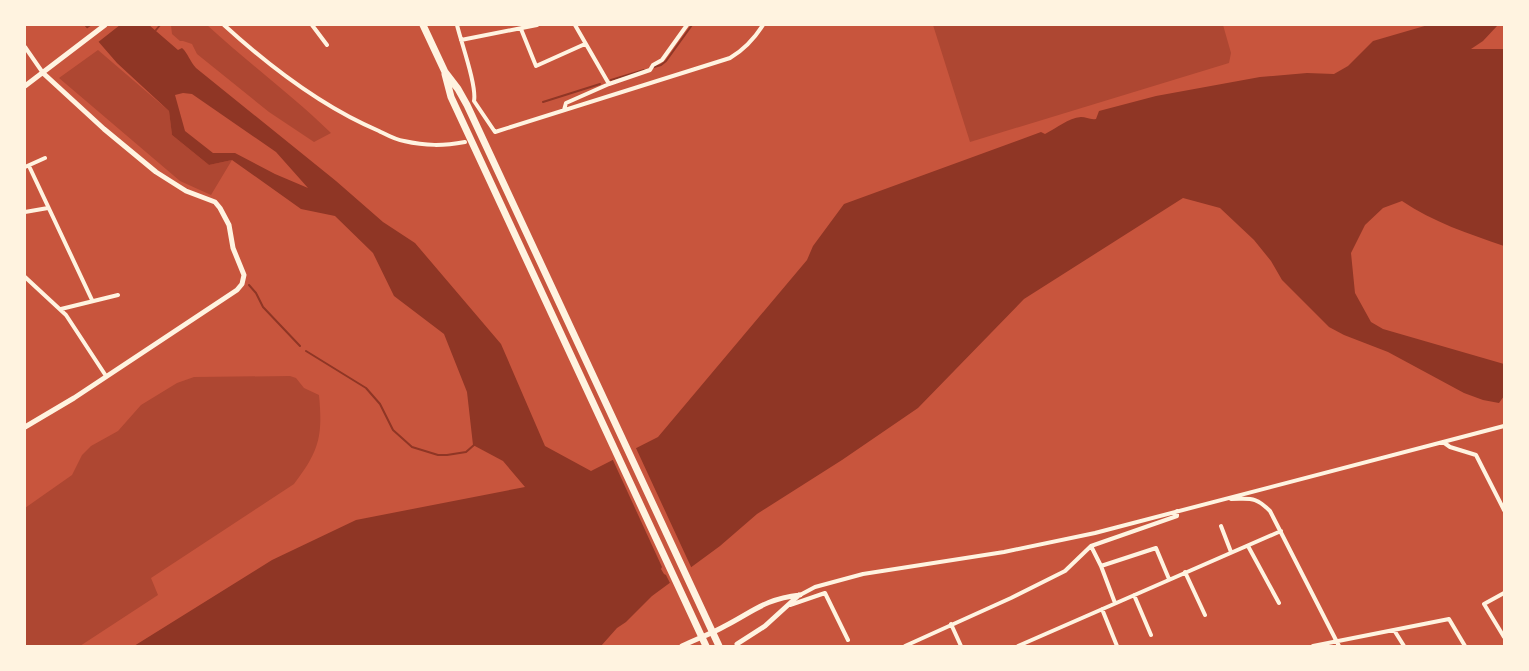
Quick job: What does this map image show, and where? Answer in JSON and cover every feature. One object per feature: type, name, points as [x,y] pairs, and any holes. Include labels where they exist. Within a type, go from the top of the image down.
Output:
[{"type":"highway","points":[[423,25],[445,72],[451,97],[706,646]]},
{"type":"highway","points":[[445,72],[458,89],[466,105],[719,646]]},
{"type":"street","points":[[25,86],[105,25]]},
{"type":"street","points":[[224,25],[247,46],[297,84],[363,124],[402,141],[443,146],[465,142]]},
{"type":"street","points":[[312,25],[327,44]]},
{"type":"street","points":[[457,25],[474,90],[474,100],[495,132],[730,58],[743,50],[764,25]]},
{"type":"street","points":[[461,40],[537,25]]},
{"type":"street","points":[[575,25],[609,84]]},
{"type":"street","points":[[564,110],[566,103],[609,84],[650,70],[653,64],[662,60],[688,25]]},
{"type":"street","points":[[521,29],[536,66],[585,44]]},
{"type":"street","points":[[25,47],[43,72],[104,129],[156,172],[186,191],[215,202],[229,225],[233,248],[244,275],[242,284],[237,290],[74,398],[25,428]]},
{"type":"street","points":[[457,110],[474,100]]},
{"type":"street","points":[[45,158],[27,166],[92,300]]},
{"type":"street","points":[[25,212],[48,208]]},
{"type":"street","points":[[25,276],[61,309],[106,376]]},
{"type":"street","points":[[61,309],[118,295]]},
{"type":"street","points":[[736,646],[765,626],[800,595],[822,584],[863,574],[995,554],[1112,529],[1177,510],[1504,426]]},
{"type":"street","points":[[1443,442],[1476,455],[1504,510]]},
{"type":"street","points":[[1223,499],[1253,499],[1260,501],[1270,511],[1338,644]]},
{"type":"street","points":[[906,646],[1065,571],[1091,546],[1177,516],[1177,510]]},
{"type":"street","points":[[1221,526],[1231,552]]},
{"type":"street","points":[[1018,646],[1281,531]]},
{"type":"street","points":[[1091,546],[1101,566],[1115,604]]},
{"type":"street","points":[[1248,546],[1279,603]]},
{"type":"street","points":[[1101,566],[1156,548],[1169,579]]},
{"type":"street","points":[[1185,572],[1205,615]]},
{"type":"street","points":[[788,606],[825,593],[848,640]]},
{"type":"street","points":[[1504,593],[1484,604],[1504,636]]},
{"type":"street","points":[[682,646],[713,632],[764,604],[781,598],[800,595]]},
{"type":"street","points":[[1134,595],[1151,635]]},
{"type":"street","points":[[1102,609],[1117,646]]},
{"type":"street","points":[[1313,646],[1338,644],[1449,619],[1465,646]]},
{"type":"street","points":[[951,624],[962,646]]},
{"type":"street","points":[[1394,630],[1404,646]]},
{"type":"shaded area","points":[[84,25],[149,25],[178,50],[182,48],[196,68],[336,181],[383,222],[415,243],[501,344],[545,446],[591,471],[658,437],[807,260],[813,246],[844,204],[1041,132],[1045,134],[1072,119],[1081,117],[1096,119],[1099,111],[1156,96],[1260,77],[1307,73],[1334,74],[1348,66],[1373,41],[1428,25],[1499,25],[1483,41],[1471,49],[1504,49],[1504,246],[1439,221],[1402,201],[1383,208],[1365,225],[1351,253],[1355,293],[1371,322],[1383,329],[1504,364],[1504,396],[1499,403],[1483,400],[1464,393],[1388,352],[1344,335],[1329,327],[1282,280],[1271,261],[1254,240],[1220,208],[1183,198],[1024,299],[918,408],[842,460],[757,514],[720,546],[652,596],[626,622],[617,628],[601,646],[134,646],[272,560],[356,520],[525,487],[503,461],[473,445],[467,392],[444,334],[394,296],[373,253],[335,216],[301,209],[232,160],[209,165],[172,135],[169,111],[117,63]],"holes":[[[183,93],[192,94],[276,152],[308,188],[275,174],[235,153],[213,153],[185,131],[175,95]]]},
{"type":"shaded area","points":[[171,25],[207,25],[331,133],[314,142],[269,112],[197,54],[192,44],[180,41],[172,34]]},
{"type":"shaded area","points":[[933,25],[1223,25],[1231,53],[1229,63],[970,142]]},
{"type":"shaded area","points":[[98,50],[169,111],[172,135],[209,165],[232,160],[211,195],[180,181],[59,78]]},
{"type":"shaded area","points":[[290,376],[296,378],[304,388],[319,395],[320,410],[319,433],[314,452],[294,484],[151,578],[158,595],[80,646],[25,646],[25,508],[72,475],[82,455],[91,446],[118,431],[141,405],[177,383],[194,377]]},
{"type":"pier","points":[[92,25],[120,25],[97,43],[85,30]]},
{"type":"pier","points":[[635,446],[692,569],[671,585],[661,569],[662,567],[612,458]]},
{"type":"waterway","points":[[156,30],[160,25]]},
{"type":"waterway","points":[[654,67],[666,61],[692,25]]},
{"type":"waterway","points":[[611,80],[644,70]]},
{"type":"waterway","points":[[543,102],[600,84]]},
{"type":"waterway","points":[[249,285],[256,293],[263,307],[300,346]]},
{"type":"waterway","points":[[306,351],[366,388],[380,404],[393,430],[412,447],[438,455],[447,455],[466,452],[474,445]]}]
